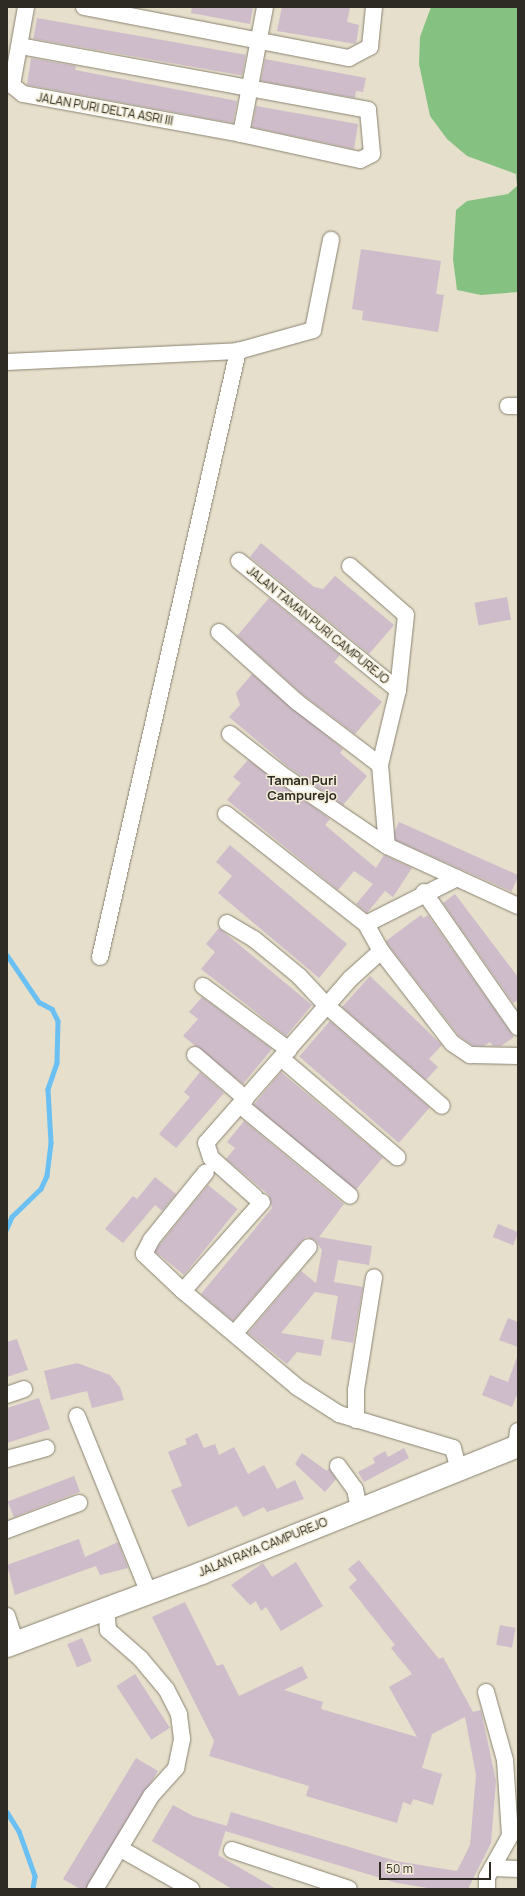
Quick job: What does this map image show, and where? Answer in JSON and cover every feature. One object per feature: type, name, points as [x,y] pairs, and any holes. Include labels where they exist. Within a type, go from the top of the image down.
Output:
[{"type":"main road","name":"JALAN RAYA CAMPUREJO","points":[[11,1644],[149,1593],[459,1470],[517,1441]]},
{"type":"street","name":"JALAN PURI DELTA ASRI III","points":[[20,46],[368,110],[374,147],[368,157],[360,160],[241,134],[23,94],[12,85],[26,7]]},
{"type":"street","points":[[84,7],[259,39],[349,58],[370,47],[374,7]]},
{"type":"street","points":[[241,134],[265,7]]},
{"type":"street","points":[[9,361],[238,351],[313,330],[331,240]]},
{"type":"street","points":[[100,957],[238,351]]},
{"type":"street","name":"JALAN TAMAN PURI CAMPUREJO","points":[[238,561],[398,690]]},
{"type":"street","name":"JALAN TAMAN PURI CAMPUREJO","points":[[350,566],[406,615],[398,690],[380,765],[387,846]]},
{"type":"street","points":[[219,632],[297,702],[380,765]]},
{"type":"street","points":[[230,734],[281,774],[387,846],[518,906]]},
{"type":"street","points":[[226,814],[366,924],[381,951],[452,1044],[470,1054],[518,1056]]},
{"type":"street","points":[[366,924],[424,892],[457,878]]},
{"type":"street","points":[[424,892],[518,1027]]},
{"type":"street","points":[[227,923],[254,939],[299,976],[327,1006],[442,1106]]},
{"type":"street","points":[[183,1291],[259,1199],[207,1150],[206,1143],[244,1103],[350,979],[381,951]]},
{"type":"street","points":[[203,986],[285,1054],[396,1157]]},
{"type":"street","points":[[195,1055],[244,1103],[350,1196]]},
{"type":"street","points":[[206,1172],[150,1240],[144,1254],[183,1291],[235,1333],[297,1387],[356,1420],[453,1448],[459,1470]]},
{"type":"street","points":[[235,1333],[309,1247]]},
{"type":"street","points":[[356,1420],[356,1390],[374,1277]]},
{"type":"street","points":[[7,1395],[24,1389]]},
{"type":"street","points":[[78,1416],[149,1593]]},
{"type":"street","points":[[7,1459],[47,1448]]},
{"type":"street","points":[[338,1466],[355,1489],[359,1509]]},
{"type":"street","points":[[7,1530],[79,1503]]},
{"type":"street","points":[[95,1889],[121,1849],[151,1796],[176,1768],[182,1739],[179,1714],[166,1688],[141,1658],[108,1630],[106,1609]]},
{"type":"street","points":[[7,1616],[11,1644]]},
{"type":"street","points":[[486,1692],[512,1770],[510,1836],[492,1868],[488,1889]]},
{"type":"street","points":[[121,1849],[191,1889]]},
{"type":"street","points":[[232,1850],[349,1889]]},
{"type":"street","points":[[492,1868],[518,1869]]},
{"type":"green space","points":[[431,7],[518,7],[518,292],[481,295],[457,290],[453,259],[456,210],[467,201],[508,194],[517,186],[516,174],[467,156],[447,139],[430,116],[419,64],[420,37]]},
{"type":"building","points":[[192,7],[253,7],[250,24],[191,13]]},
{"type":"building","points":[[282,7],[350,7],[347,22],[359,25],[356,44],[277,31]]},
{"type":"building","points":[[37,18],[246,55],[242,75],[33,39]]},
{"type":"building","points":[[31,58],[76,66],[75,70],[237,101],[233,123],[27,85]]},
{"type":"building","points":[[265,59],[366,78],[363,92],[356,91],[355,98],[261,81]]},
{"type":"building","points":[[256,106],[358,124],[354,149],[252,127]]},
{"type":"building","points":[[361,249],[441,261],[436,294],[444,295],[438,332],[362,320],[363,311],[352,309]]},
{"type":"building","points":[[261,543],[314,587],[323,589],[335,576],[394,625],[369,654],[250,557]]},
{"type":"building","points":[[507,597],[511,620],[478,625],[475,603]]},
{"type":"building","points":[[269,598],[340,655],[334,662],[382,702],[355,734],[303,695],[237,636]]},
{"type":"building","points":[[252,674],[343,749],[340,753],[367,776],[343,805],[287,766],[229,717],[240,705],[236,693]]},
{"type":"building","points":[[248,760],[330,819],[325,825],[376,868],[384,855],[412,868],[393,897],[385,891],[367,913],[356,904],[373,884],[354,871],[338,890],[227,800],[241,783],[233,777]]},
{"type":"building","points":[[399,822],[518,875],[511,892],[392,838]]},
{"type":"building","points":[[230,845],[347,944],[319,978],[218,893],[232,876],[216,862]]},
{"type":"building","points":[[455,894],[518,977],[518,1000],[513,1003],[443,903]]},
{"type":"building","points":[[421,915],[423,918],[428,915],[514,1037],[501,1046],[493,1046],[490,1042],[484,1046],[473,1046],[459,1036],[389,946],[386,941]]},
{"type":"building","points":[[219,928],[312,1005],[286,1036],[201,969],[215,952],[206,944]]},
{"type":"building","points":[[370,976],[442,1045],[429,1059],[438,1067],[426,1080],[342,1007]]},
{"type":"building","points":[[202,997],[272,1049],[243,1084],[183,1036],[198,1019],[189,1012]]},
{"type":"building","points":[[330,1021],[430,1108],[399,1143],[299,1056]]},
{"type":"building","points":[[200,1072],[224,1093],[176,1148],[159,1134],[190,1097],[184,1092]]},
{"type":"building","points":[[281,1072],[383,1157],[355,1190],[253,1105]]},
{"type":"building","points":[[244,1121],[344,1204],[319,1237],[372,1246],[369,1265],[338,1260],[334,1282],[363,1287],[353,1343],[331,1339],[338,1296],[315,1292],[281,1333],[324,1340],[321,1356],[297,1352],[287,1364],[248,1333],[301,1271],[316,1283],[322,1250],[315,1240],[306,1237],[233,1321],[201,1294],[272,1208],[269,1195],[226,1159],[235,1148],[227,1142]]},
{"type":"building","points":[[155,1177],[176,1194],[162,1211],[155,1205],[123,1243],[105,1229],[133,1196],[137,1199]]},
{"type":"building","points":[[208,1185],[238,1209],[184,1275],[155,1251]]},
{"type":"building","points":[[498,1224],[518,1232],[513,1245],[493,1237]]},
{"type":"building","points":[[508,1318],[518,1322],[518,1347],[499,1340]]},
{"type":"building","points":[[17,1339],[28,1370],[7,1377],[7,1342]]},
{"type":"building","points":[[517,1357],[518,1392],[512,1407],[482,1395],[490,1375],[508,1382]]},
{"type":"building","points":[[77,1363],[110,1375],[120,1387],[124,1400],[92,1408],[87,1391],[51,1400],[44,1371]]},
{"type":"building","points":[[39,1398],[50,1429],[7,1443],[7,1408]]},
{"type":"building","points":[[197,1433],[204,1448],[215,1444],[219,1455],[234,1447],[248,1474],[264,1465],[277,1489],[295,1480],[304,1499],[267,1512],[264,1507],[243,1517],[237,1506],[188,1527],[171,1490],[182,1486],[168,1452],[187,1444],[185,1439]]},
{"type":"building","points":[[404,1448],[409,1458],[364,1482],[358,1472],[375,1463],[373,1458],[385,1451],[388,1457]]},
{"type":"building","points":[[302,1453],[327,1471],[329,1468],[336,1479],[325,1492],[295,1464]]},
{"type":"building","points":[[74,1476],[80,1492],[14,1517],[8,1501]]},
{"type":"building","points":[[79,1539],[85,1557],[118,1542],[128,1568],[100,1575],[96,1566],[15,1595],[7,1565]]},
{"type":"building","points":[[359,1560],[439,1659],[443,1657],[473,1712],[481,1710],[496,1781],[491,1843],[468,1889],[434,1889],[397,1883],[225,1831],[231,1812],[396,1861],[457,1871],[470,1845],[476,1775],[465,1717],[432,1734],[422,1768],[442,1774],[433,1805],[413,1799],[411,1805],[403,1802],[397,1823],[306,1796],[309,1786],[209,1756],[214,1741],[152,1617],[185,1602],[217,1666],[223,1664],[239,1696],[302,1666],[308,1678],[284,1690],[323,1702],[321,1709],[417,1737],[389,1687],[412,1674],[391,1648],[395,1645],[349,1587],[357,1580],[348,1569]]},
{"type":"building","points":[[296,1562],[323,1606],[281,1631],[266,1607],[261,1611],[256,1601],[250,1605],[231,1585],[263,1563],[272,1577]]},
{"type":"building","points":[[500,1625],[516,1628],[512,1648],[496,1645]]},
{"type":"building","points":[[82,1638],[92,1661],[77,1667],[67,1644]]},
{"type":"building","points":[[135,1674],[170,1728],[151,1740],[117,1686]]},
{"type":"building","points":[[136,1758],[158,1771],[86,1889],[80,1889],[63,1879]]},
{"type":"building","points":[[173,1805],[193,1816],[227,1826],[218,1855],[276,1889],[232,1889],[152,1841]]},
{"type":"waterway","points":[[7,955],[39,1002],[52,1009],[58,1021],[57,1063],[48,1089],[51,1143],[47,1176],[41,1189],[12,1217],[7,1229]]},
{"type":"waterway","points":[[7,1812],[19,1831],[35,1876],[33,1889]]},
{"type":"district","name":"Taman Puri Campurejo","points":[[302,788]]}]
